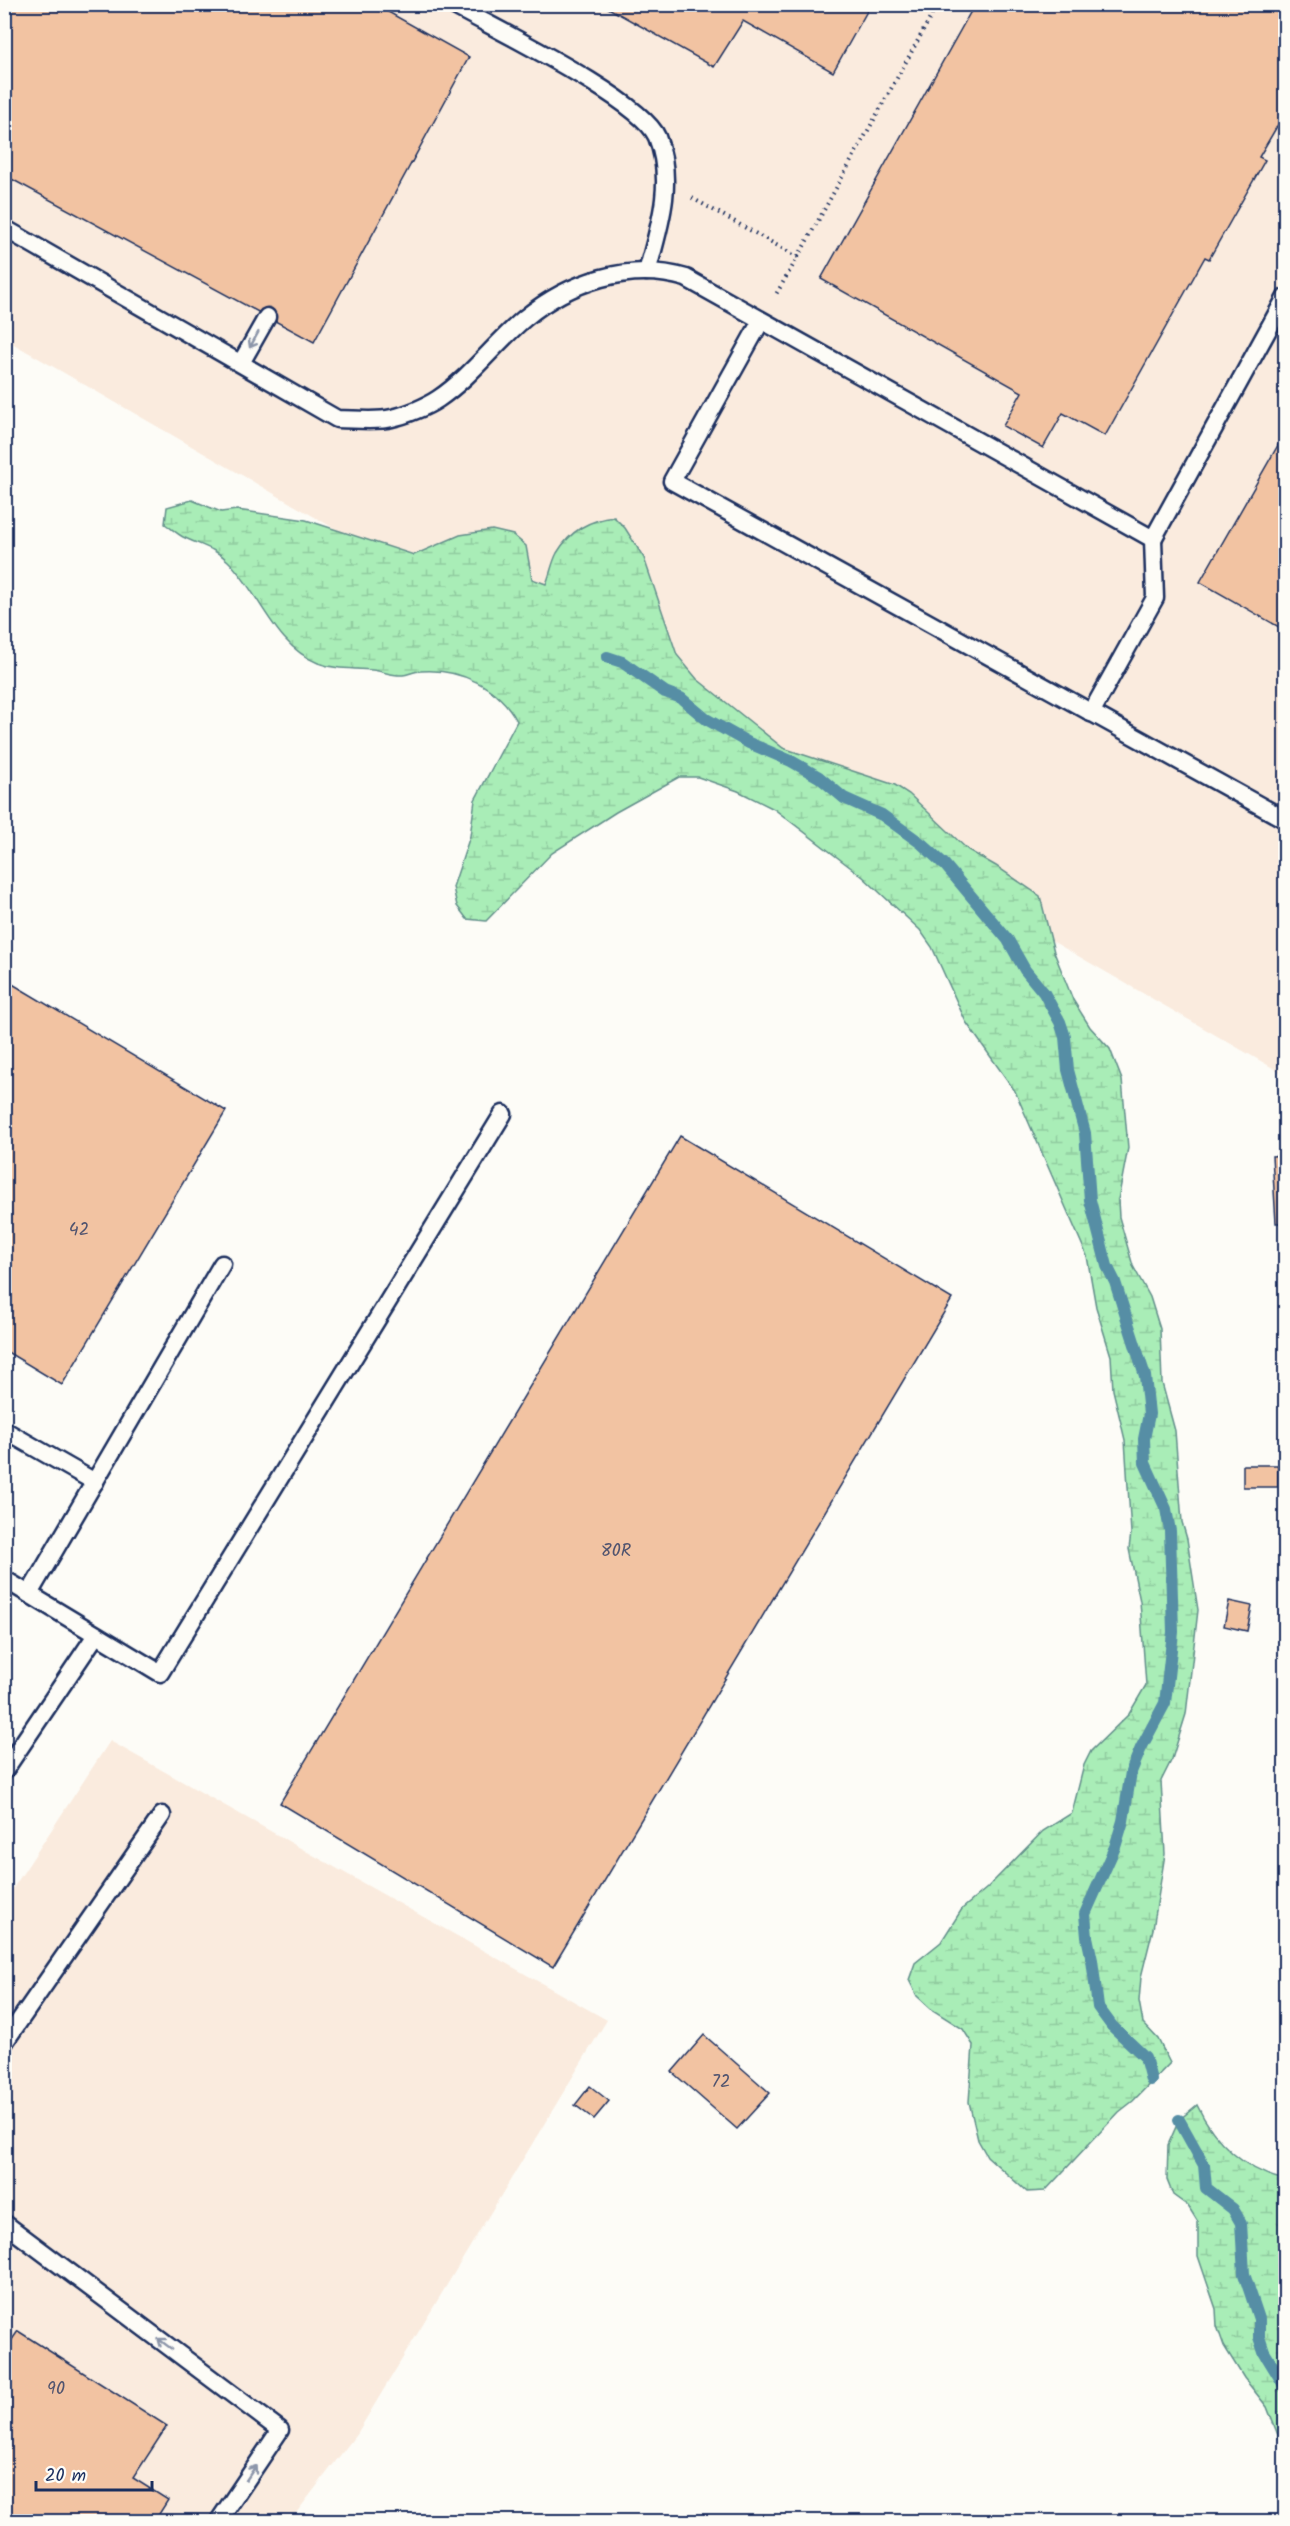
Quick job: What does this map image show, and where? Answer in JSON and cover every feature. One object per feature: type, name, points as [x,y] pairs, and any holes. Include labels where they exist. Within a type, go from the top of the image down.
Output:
[{"type":"lane","points":[[451,4],[578,74],[639,115],[656,135],[662,154],[665,192],[661,219],[647,272]]},
{"type":"lane","points":[[4,228],[338,418],[391,419],[437,400],[477,367],[524,319],[556,295],[593,279],[647,272],[667,272],[686,278],[1153,539]]},
{"type":"lane","points":[[1091,713],[1155,598],[1153,539],[1286,297]]},
{"type":"lane","points":[[241,363],[267,317]]},
{"type":"lane","points":[[761,321],[672,481],[1286,820]]},
{"type":"lane","points":[[4,1579],[160,1673],[503,1114]]},
{"type":"lane","points":[[29,1594],[222,1264]]},
{"type":"lane","points":[[4,1430],[95,1482]]},
{"type":"lane","points":[[4,1771],[96,1635]]},
{"type":"lane","points":[[4,2043],[162,1815]]},
{"type":"lane","points":[[4,2223],[280,2430],[218,2522]]},
{"type":"path","points":[[761,321],[938,4]]},
{"type":"path","points":[[665,192],[694,198],[798,257]]},
{"type":"shaded area","points":[[5,5],[1285,5],[1285,1075],[5,339]]},
{"type":"shaded area","points":[[110,1741],[607,2020],[358,2432],[290,2521],[5,2521],[4,1902]]},
{"type":"green space","points":[[192,500],[221,512],[237,510],[306,520],[414,555],[460,535],[492,530],[513,535],[526,546],[532,579],[546,584],[555,557],[568,538],[589,524],[614,517],[625,528],[644,558],[677,655],[697,679],[783,748],[895,785],[909,794],[968,850],[1040,896],[1054,952],[1073,1000],[1090,1027],[1110,1049],[1122,1080],[1128,1148],[1118,1200],[1119,1217],[1133,1266],[1150,1297],[1160,1329],[1162,1383],[1175,1431],[1182,1522],[1187,1539],[1198,1610],[1186,1714],[1172,1759],[1161,1781],[1165,1854],[1153,1929],[1141,1977],[1139,2001],[1143,2023],[1158,2039],[1170,2063],[1119,2112],[1045,2191],[1027,2192],[987,2156],[978,2140],[969,2102],[973,2045],[963,2029],[931,2009],[917,1996],[909,1980],[915,1963],[941,1942],[962,1909],[987,1888],[1043,1831],[1072,1813],[1084,1765],[1091,1751],[1129,1714],[1146,1685],[1140,1601],[1129,1549],[1131,1533],[1125,1440],[1113,1390],[1111,1356],[1096,1307],[1087,1256],[1015,1091],[966,1022],[932,947],[920,930],[863,877],[774,809],[738,791],[698,777],[679,777],[616,812],[552,853],[486,921],[467,919],[457,906],[453,887],[470,836],[475,800],[517,721],[500,698],[477,682],[464,677],[436,671],[416,671],[395,675],[372,670],[331,667],[303,655],[278,631],[239,573],[228,561],[212,550],[181,536],[165,524],[167,507]]},
{"type":"green space","points":[[1197,2105],[1212,2131],[1232,2153],[1257,2170],[1285,2180],[1285,2453],[1267,2407],[1244,2378],[1224,2346],[1217,2326],[1216,2309],[1198,2256],[1198,2222],[1188,2206],[1173,2195],[1167,2180],[1168,2145],[1179,2120]]},
{"type":"building","points":[[4,4],[374,4],[469,57],[314,342],[4,175]]},
{"type":"building","points":[[601,4],[871,4],[833,72],[743,21],[714,67]]},
{"type":"building","points":[[975,4],[1286,4],[1286,111],[1259,157],[1265,160],[1209,259],[1205,257],[1105,436],[1063,413],[1043,448],[1003,426],[1022,392],[821,279]]},
{"type":"building","points":[[1286,433],[1286,631],[1200,582]]},
{"type":"building","points":[[4,979],[226,1111],[62,1385],[4,1350]]},
{"type":"building","points":[[680,1136],[952,1299],[553,1967],[280,1803]]},
{"type":"building","points":[[1286,1155],[1286,1223],[1276,1223],[1272,1156]]},
{"type":"building","points":[[1243,1465],[1278,1465],[1278,1487],[1243,1487]]},
{"type":"building","points":[[1229,1601],[1252,1606],[1247,1631],[1224,1626]]},
{"type":"building","points":[[704,2035],[770,2093],[737,2129],[672,2072]]},
{"type":"building","points":[[590,2086],[609,2101],[594,2119],[575,2105]]},
{"type":"building","points":[[18,2331],[167,2426],[133,2478],[168,2500],[154,2522],[4,2522],[4,2351]]},
{"type":"waterway","points":[[607,657],[622,662],[665,692],[681,698],[706,719],[819,777],[844,798],[882,815],[922,844],[945,865],[1008,940],[1025,970],[1044,993],[1060,1022],[1065,1037],[1068,1070],[1085,1133],[1090,1200],[1107,1266],[1115,1282],[1145,1376],[1149,1414],[1144,1439],[1145,1463],[1166,1509],[1170,1531],[1173,1632],[1165,1703],[1131,1772],[1123,1821],[1115,1847],[1085,1914],[1098,2007],[1112,2026],[1145,2057],[1151,2080]]},
{"type":"waterway","points":[[1179,2120],[1204,2165],[1206,2188],[1233,2209],[1241,2223],[1244,2274],[1259,2319],[1259,2337],[1264,2352],[1286,2388]]}]
